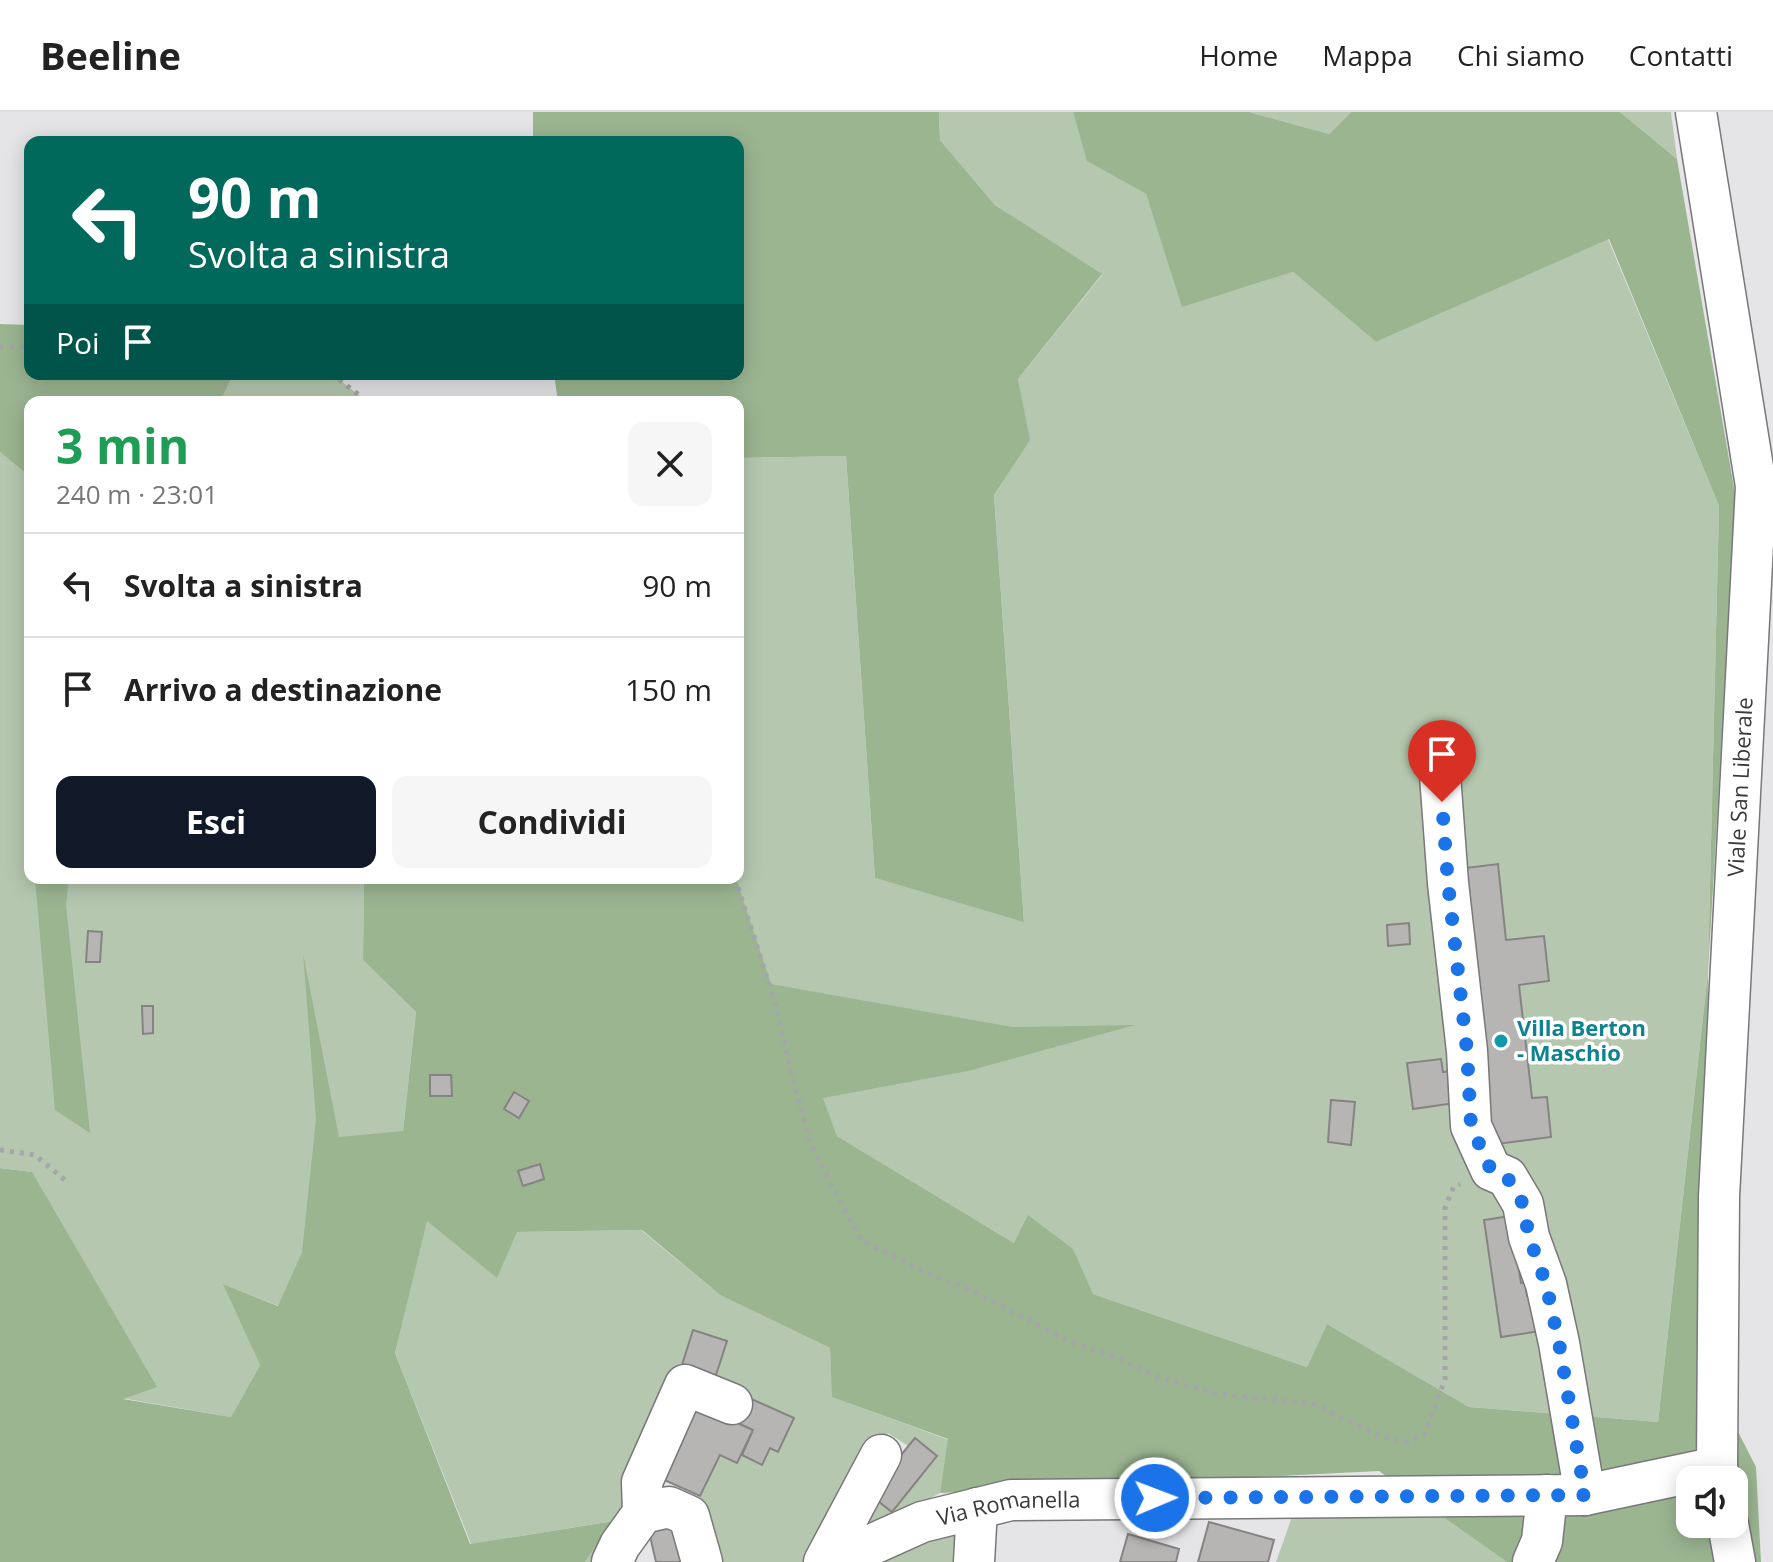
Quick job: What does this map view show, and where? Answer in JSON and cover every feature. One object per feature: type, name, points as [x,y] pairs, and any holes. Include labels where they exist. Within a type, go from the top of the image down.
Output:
[{"type":"street","name":"Viale San Liberale","points":[[1696,112],[1756,486],[1719,1197],[1718,1466]]},
{"type":"street","points":[[1440,775],[1448,883],[1467,1051],[1471,1126],[1491,1170],[1507,1177],[1523,1204],[1529,1237],[1546,1284],[1559,1343],[1566,1495],[1533,1562]]},
{"type":"street","points":[[612,1562],[643,1513],[642,1482],[685,1385],[732,1404]]},
{"type":"street","points":[[824,1562],[881,1455]]},
{"type":"street","name":"Via Romanella","points":[[833,1562],[922,1522],[1011,1500],[1566,1495],[1676,1480]]},
{"type":"street","points":[[643,1513],[669,1507],[689,1516],[702,1562]]},
{"type":"street","points":[[974,1562],[977,1508]]},
{"type":"street","points":[[1731,1538],[1735,1562]]},
{"type":"path","points":[[0,347],[24,347]]},
{"type":"path","points":[[340,380],[360,396]]},
{"type":"path","points":[[737,884],[775,1002],[811,1145],[861,1240],[927,1273],[975,1292],[1071,1342],[1115,1357],[1163,1379],[1218,1394],[1314,1404],[1380,1436],[1408,1442],[1425,1434],[1445,1379],[1445,1208],[1454,1186],[1491,1170]]},
{"type":"path","points":[[0,1150],[35,1155],[66,1181]]},
{"type":"green space","points":[[533,112],[939,112],[940,140],[995,205],[1102,274],[1018,379],[1030,440],[994,495],[1024,922],[875,878],[846,456],[744,458],[744,396],[557,396],[555,380],[744,380],[744,136],[533,136]]},
{"type":"green space","points":[[939,112],[1073,112],[1088,161],[1146,194],[1183,306],[1293,272],[1376,342],[1608,239],[1719,506],[1708,972],[1658,1422],[1469,1407],[1327,1324],[1307,1367],[1093,1294],[837,1136],[822,1097],[654,884],[744,884],[744,458],[846,456],[875,878],[1024,921],[994,495],[1029,440],[1018,379],[1102,275],[995,205],[940,140]]},
{"type":"green space","points":[[1073,112],[1249,112],[1329,134],[1351,112],[1620,112],[1677,159],[1736,499],[1708,972],[1719,506],[1609,239],[1376,342],[1293,272],[1182,307],[1146,194],[1087,161]]},
{"type":"green space","points":[[1249,112],[1351,112],[1329,134]]},
{"type":"green space","points":[[1620,112],[1671,112],[1677,159]]},
{"type":"green space","points":[[0,324],[24,325],[24,380],[230,380],[223,396],[24,396],[24,472],[0,452]]},
{"type":"green space","points":[[197,380],[340,380],[360,396],[205,396]]},
{"type":"green space","points":[[0,452],[24,472],[24,884],[364,884],[363,960],[416,1012],[403,1131],[302,1252],[279,1306],[225,1285],[260,1365],[231,1417],[121,1398],[32,1172],[0,1168]]},
{"type":"green space","points":[[36,884],[68,884],[66,905],[90,1133],[55,1110]]},
{"type":"green space","points":[[364,884],[738,884],[771,984],[1012,1027],[1135,1025],[968,1071],[823,1098],[837,1136],[1014,1243],[1028,1215],[1073,1249],[1093,1294],[1307,1367],[1327,1324],[1469,1407],[1658,1422],[1708,972],[1706,1369],[1756,1467],[1761,1562],[1507,1562],[1379,1471],[940,1493],[948,1439],[832,1397],[830,1348],[720,1295],[642,1230],[517,1232],[497,1278],[427,1221],[395,1353],[470,1544],[614,1521],[585,1562],[0,1562],[0,1168],[32,1172],[157,1387],[123,1399],[231,1417],[260,1365],[223,1284],[278,1306],[302,1252],[316,1119],[303,953],[339,1137],[403,1131],[416,1012],[363,960]]},
{"type":"green space","points":[[426,1221],[517,1232],[641,1230],[720,1295],[830,1348],[833,1397],[949,1440],[940,1493],[843,1546],[869,1494],[892,1512],[937,1457],[916,1438],[908,1446],[888,1433],[810,1562],[708,1562],[700,1496],[720,1455],[737,1463],[742,1455],[762,1464],[770,1448],[779,1451],[794,1419],[738,1393],[716,1375],[683,1365],[615,1521],[604,1562],[585,1562],[613,1521],[471,1544],[395,1353]]},
{"type":"green space","points":[[1422,1496],[1507,1562],[1276,1562],[1299,1497]]},
{"type":"green space","points":[[964,1512],[960,1562],[833,1562]]},
{"type":"building","name":"Villa Berton - Maschio","points":[[1498,864],[1506,940],[1544,936],[1549,981],[1519,985],[1532,1098],[1547,1097],[1551,1137],[1489,1145],[1457,869]]},
{"type":"building","points":[[1409,923],[1410,944],[1388,946],[1387,925]]},
{"type":"building","points":[[88,931],[102,932],[100,962],[86,962]]},
{"type":"building","points":[[142,1006],[153,1006],[153,1033],[143,1034]]},
{"type":"building","points":[[1441,1059],[1443,1072],[1457,1070],[1462,1102],[1413,1109],[1407,1063]]},
{"type":"building","points":[[430,1075],[451,1075],[452,1096],[430,1096]]},
{"type":"building","points":[[514,1092],[529,1101],[519,1118],[504,1109]]},
{"type":"building","points":[[1331,1100],[1355,1102],[1351,1145],[1328,1142]]},
{"type":"building","points":[[540,1164],[544,1179],[523,1186],[518,1171]]},
{"type":"building","points":[[1510,1216],[1521,1283],[1525,1282],[1527,1296],[1535,1295],[1540,1331],[1501,1337],[1484,1220]]},
{"type":"building","points":[[693,1330],[727,1341],[716,1375],[682,1365]]},
{"type":"building","points":[[738,1393],[794,1418],[778,1452],[770,1448],[762,1465],[742,1455],[753,1430],[726,1418]]},
{"type":"building","points":[[687,1399],[753,1430],[737,1463],[720,1455],[700,1496],[653,1475]]},
{"type":"building","points":[[915,1438],[937,1456],[892,1512],[869,1494]]},
{"type":"building","points":[[671,1517],[681,1562],[656,1562],[647,1523]]},
{"type":"building","points":[[1209,1522],[1274,1540],[1268,1562],[1198,1562]]},
{"type":"building","points":[[1128,1534],[1179,1549],[1176,1562],[1120,1562]]},
{"type":"place","name":"Villa Berton - Maschio","points":[[1501,1041]]},
{"type":"route","points":[[1155,1498],[1585,1495],[1559,1343],[1546,1284],[1529,1237],[1523,1204],[1507,1177],[1491,1170],[1471,1126],[1467,1051],[1442,802]]}]
